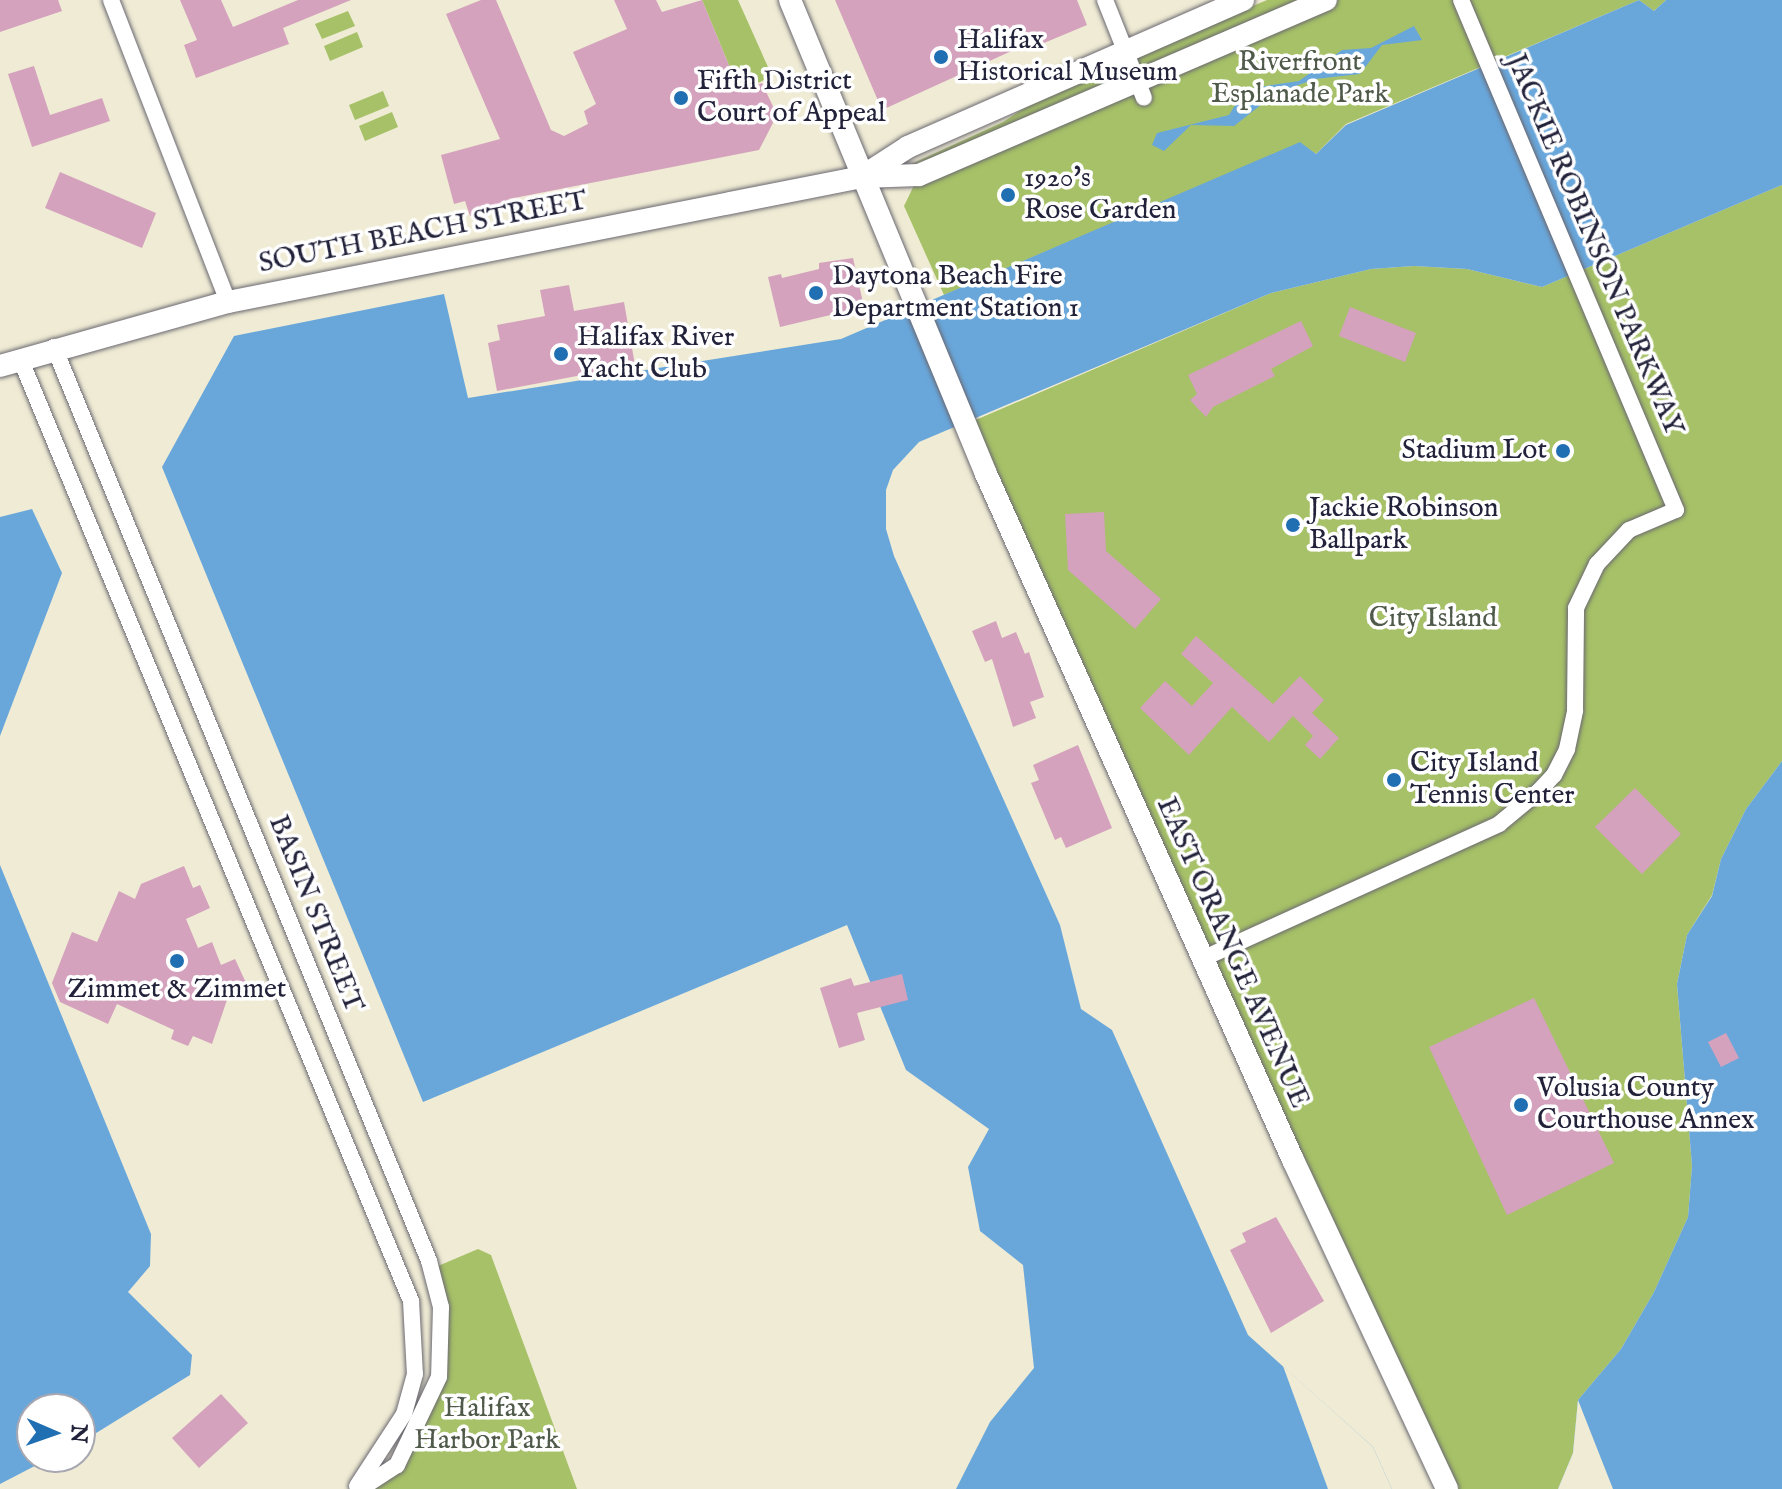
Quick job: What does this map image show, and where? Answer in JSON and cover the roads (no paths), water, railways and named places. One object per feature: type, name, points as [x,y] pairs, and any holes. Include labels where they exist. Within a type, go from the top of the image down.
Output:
[{"type":"street","points":[[111,0],[228,302]]},
{"type":"street","name":"EAST ORANGE AVENUE","points":[[790,0],[908,295],[970,438],[1293,1160],[1447,1489]]},
{"type":"street","points":[[1105,0],[1140,88]]},
{"type":"street","name":"SOUTH BEACH STREET","points":[[862,177],[908,147],[1243,0]]},
{"type":"street","name":"SOUTH BEACH STREET","points":[[10,362],[54,347],[228,302],[862,177],[919,175],[1140,88],[1326,0]]},
{"type":"street","name":"JACKIE ROBINSON PARKWAY","points":[[1202,959],[1499,824],[1539,791],[1567,749],[1575,710],[1576,608],[1597,564],[1629,530],[1676,510],[1586,287],[1461,0]]},
{"type":"street","name":"BASIN STREET","points":[[54,347],[429,1261],[441,1307],[439,1377],[397,1465],[358,1489]]},
{"type":"street","name":"BASIN STREET","points":[[10,362],[141,644],[401,1271],[417,1339],[415,1374],[404,1414],[358,1489]]},
{"type":"street","points":[[141,644],[169,630]]},
{"type":"street","points":[[232,861],[260,849]]},
{"type":"street","points":[[274,963],[301,950]]},
{"type":"street","points":[[340,1120],[366,1107]]},
{"type":"street","points":[[401,1271],[429,1261]]},
{"type":"water","points":[[1639,0],[1654,11],[1666,0],[1782,0],[1782,185],[1542,287],[1467,269],[1414,266],[1371,269],[1271,293],[919,442],[893,470],[886,490],[886,529],[894,556],[1060,925],[1081,1009],[1112,1030],[1248,1335],[1373,1447],[1392,1489],[956,1489],[990,1422],[1034,1368],[1023,1265],[980,1231],[968,1167],[989,1129],[906,1070],[847,925],[423,1102],[162,467],[234,336],[444,294],[468,398],[841,339],[1300,142],[1316,154],[1346,125]]},
{"type":"water","points":[[1414,26],[1422,40],[1382,45],[1360,74],[1315,79],[1276,93],[1234,126],[1191,125],[1164,151],[1152,145],[1157,133],[1229,115],[1245,89],[1299,81],[1342,50],[1371,48]]},
{"type":"water","points":[[32,509],[62,573],[0,736],[0,517]]},
{"type":"water","points":[[1782,761],[1782,1489],[1558,1489],[1573,1453],[1578,1400],[1621,1349],[1654,1292],[1688,1217],[1692,1166],[1677,984],[1687,935],[1712,896],[1721,859],[1746,809]]},
{"type":"water","points":[[0,865],[151,1234],[150,1266],[128,1292],[192,1355],[190,1375],[96,1433],[96,1393],[16,1393],[16,1473],[21,1473],[0,1484]]},
{"type":"place","name":"Halifax Historical Museum","points":[[941,57]]},
{"type":"place","name":"Fifth District Court of Appeal","points":[[681,98]]},
{"type":"place","name":"1920's Rose Garden","points":[[1008,195]]},
{"type":"place","name":"Daytona Beach Fire Department Station 1","points":[[816,293]]},
{"type":"place","name":"Halifax River Yacht Club","points":[[561,354]]},
{"type":"place","name":"Stadium Lot","points":[[1563,451]]},
{"type":"place","name":"Jackie Robinson Ballpark","points":[[1293,525]]},
{"type":"place","name":"City Island Tennis Center","points":[[1394,780]]},
{"type":"place","name":"Zimmet & Zimmet","points":[[177,961]]},
{"type":"place","name":"Volusia County Courthouse Annex","points":[[1521,1105]]},
{"type":"park label","name":"Riverfront Esplanade Park","points":[[1300,79]]},
{"type":"park label","name":"City Island","points":[[1433,619]]},
{"type":"park label","name":"Halifax Harbor Park","points":[[487,1425]]}]
